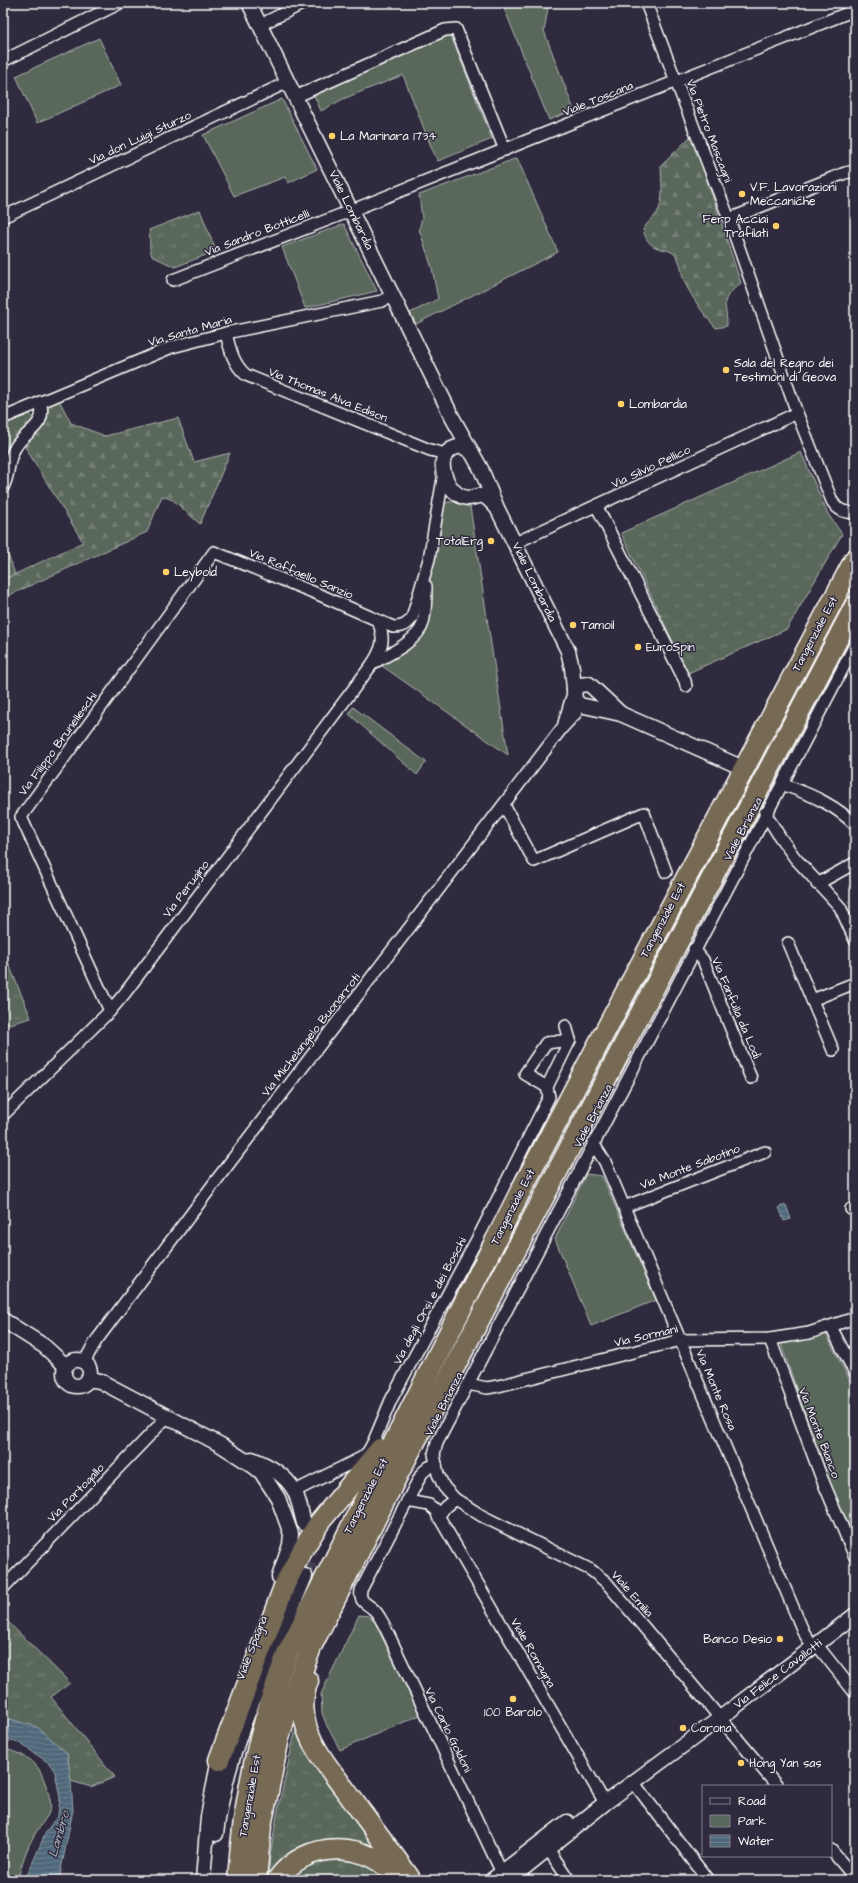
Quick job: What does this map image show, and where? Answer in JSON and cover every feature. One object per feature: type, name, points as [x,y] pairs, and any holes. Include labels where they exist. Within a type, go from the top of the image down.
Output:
[{"type":"highway","name":"Tangenziale Est","points":[[238,1880],[243,1823],[250,1782],[266,1718],[288,1652],[519,1194],[855,558]]},
{"type":"highway","name":"Tangenziale Est","points":[[256,1880],[261,1826],[286,1714],[312,1645],[382,1506],[855,606]]},
{"type":"highway","points":[[220,1760],[285,1584],[298,1557],[319,1523],[372,1460],[385,1441],[519,1194]]},
{"type":"highway","points":[[382,1506],[350,1590],[319,1654],[307,1685],[303,1711],[307,1730],[319,1754],[412,1880]]},
{"type":"highway","points":[[277,1880],[291,1865],[305,1857],[321,1851],[337,1848],[360,1852],[376,1859],[400,1880]]},
{"type":"street","points":[[3,60],[120,3]]},
{"type":"street","name":"Viale Lombardia","points":[[249,3],[452,417],[481,469],[484,480],[497,508],[570,657],[582,694]]},
{"type":"street","points":[[260,25],[304,3]]},
{"type":"street","name":"Via Pietro Mascagni","points":[[646,3],[729,219],[797,413],[832,502],[837,509],[849,513]]},
{"type":"street","name":"Viale Toscana","points":[[351,211],[855,10]]},
{"type":"street","points":[[295,97],[445,30],[456,29],[505,150]]},
{"type":"street","name":"Via don Luigi Sturzo","points":[[3,216],[288,82]]},
{"type":"street","points":[[729,219],[845,173],[855,171]]},
{"type":"street","name":"Via Sandro Botticelli","points":[[173,280],[351,211]]},
{"type":"street","name":"Via Santa Maria","points":[[3,418],[159,351],[226,333],[382,301],[393,296]]},
{"type":"street","name":"Via Thomas Alva Edison","points":[[226,333],[234,361],[239,369],[246,375],[430,450],[449,451]]},
{"type":"street","points":[[3,487],[14,449],[42,418],[43,410],[40,402]]},
{"type":"street","name":"Via Silvio Pellico","points":[[515,543],[597,507],[797,413]]},
{"type":"street","name":"Viale Lombardia","points":[[444,473],[443,460],[456,435],[452,417]]},
{"type":"street","points":[[449,451],[462,446],[471,452]]},
{"type":"street","points":[[440,503],[458,494],[444,473]]},
{"type":"street","name":"Via Perugino","points":[[378,621],[393,627],[401,627],[412,618],[429,559],[440,503],[444,473]]},
{"type":"street","points":[[477,495],[484,486],[484,480]]},
{"type":"street","name":"Viale Lombardia","points":[[458,494],[468,498],[482,495],[489,498],[497,508]]},
{"type":"street","points":[[597,507],[685,681],[686,686]]},
{"type":"street","name":"Via Raffaello Sanzio","points":[[214,552],[320,595],[378,621]]},
{"type":"street","name":"Via Filippo Brunelleschi","points":[[110,1011],[21,816],[214,552]]},
{"type":"street","name":"Via Perugino","points":[[373,663],[401,647],[412,638],[423,624],[429,559]]},
{"type":"street","name":"Via Perugino","points":[[3,1115],[110,1011],[373,663],[382,649],[382,630],[378,621]]},
{"type":"street","name":"Viale Brianza","points":[[436,1464],[434,1454],[437,1443],[765,813],[855,645]]},
{"type":"street","points":[[582,694],[608,713],[621,714],[734,764]]},
{"type":"street","name":"Via Michelangelo Buonarroti","points":[[84,1362],[96,1340],[218,1178],[562,728],[582,694]]},
{"type":"street","points":[[787,786],[818,798],[855,825]]},
{"type":"street","points":[[504,805],[534,861],[644,814],[666,872]]},
{"type":"street","points":[[765,813],[780,837],[817,884],[840,907],[855,940]]},
{"type":"street","points":[[817,884],[855,863]]},
{"type":"street","points":[[788,943],[833,1050]]},
{"type":"street","name":"Via Fanfulla da Lodi","points":[[694,949],[703,960],[751,1078]]},
{"type":"street","points":[[812,1000],[855,983]]},
{"type":"street","points":[[547,1087],[525,1074],[546,1043],[570,1040],[566,1026]]},
{"type":"street","name":"Via degli Orsi e dei Boschi","points":[[295,1491],[361,1458],[373,1443],[391,1400],[482,1230],[549,1097],[547,1087],[570,1040]]},
{"type":"street","name":"Via Monte Rosa","points":[[593,1143],[605,1162],[803,1631],[855,1693]]},
{"type":"street","name":"Via Monte Sabotino","points":[[624,1207],[765,1152]]},
{"type":"street","name":"Via Sormani","points":[[468,1384],[487,1388],[498,1386],[681,1340],[770,1339],[809,1333],[855,1318]]},
{"type":"street","points":[[3,1320],[44,1346],[66,1366]]},
{"type":"street","points":[[831,1326],[855,1373]]},
{"type":"street","name":"Via Monte Bianco","points":[[770,1339],[822,1479],[855,1557]]},
{"type":"street","points":[[72,1361],[84,1362],[89,1368],[88,1379],[78,1386],[70,1384],[65,1378],[66,1366],[72,1361]]},
{"type":"street","name":"Viale Spagna","points":[[88,1379],[100,1381],[221,1445],[266,1464],[281,1475],[295,1491],[304,1523]]},
{"type":"street","name":"Via Portogallo","points":[[3,1588],[167,1417]]},
{"type":"street","name":"Viale Spagna","points":[[203,1880],[208,1817],[220,1760],[220,1740],[225,1719],[285,1562],[291,1534],[278,1498],[261,1472],[221,1445]]},
{"type":"street","points":[[407,1501],[422,1473],[428,1467],[436,1464]]},
{"type":"street","name":"Viale Emilia","points":[[436,1464],[438,1474],[444,1487],[455,1499],[482,1516],[599,1576],[776,1785]]},
{"type":"street","points":[[278,1498],[295,1491]]},
{"type":"street","points":[[438,1517],[445,1507],[455,1499]]},
{"type":"street","name":"Viale Romagna","points":[[407,1501],[429,1505],[438,1517],[604,1803]]},
{"type":"street","name":"Via Carlo Goldoni","points":[[407,1501],[361,1590],[360,1597],[362,1602],[374,1610],[384,1625],[503,1878]]},
{"type":"street","name":"Viale Spagna","points":[[211,1880],[217,1824],[232,1758],[255,1697],[305,1576]]},
{"type":"street","name":"Via Felice Cavallotti","points":[[503,1878],[545,1845],[634,1783],[815,1647],[855,1615]]},
{"type":"street","points":[[634,1783],[708,1880]]},
{"type":"street","points":[[545,1845],[569,1880]]},
{"type":"street","points":[[832,1851],[855,1878]]},
{"type":"green space","points":[[502,3],[549,3],[544,31],[574,110],[549,120]]},
{"type":"green space","points":[[440,35],[451,36],[492,139],[438,161],[403,75],[343,99],[321,111],[314,95]]},
{"type":"green space","points":[[99,38],[121,85],[37,123],[16,76]]},
{"type":"green space","points":[[282,99],[317,169],[288,183],[285,177],[234,196],[203,135]]},
{"type":"green space","points":[[692,135],[741,283],[726,298],[725,306],[727,326],[716,328],[695,301],[688,289],[678,259],[670,251],[655,247],[651,244],[646,239],[643,230],[657,213],[661,202],[661,166]]},
{"type":"green space","points":[[517,158],[558,252],[416,324],[410,313],[438,299],[432,268],[419,229],[422,218],[419,195]]},
{"type":"green space","points":[[200,210],[216,251],[175,267],[152,256],[150,250],[149,230]]},
{"type":"green space","points":[[344,224],[377,291],[305,308],[282,247]]},
{"type":"green space","points":[[59,400],[71,423],[105,436],[178,418],[194,462],[230,453],[200,524],[173,500],[162,496],[147,532],[3,598],[3,580],[83,542],[24,445],[44,423],[47,417],[48,405]]},
{"type":"green space","points":[[28,412],[35,420],[10,448],[3,465],[3,424]]},
{"type":"green space","points":[[801,452],[828,514],[842,534],[787,629],[688,673],[621,533]]},
{"type":"green space","points":[[469,500],[508,755],[378,663],[418,631],[440,503]]},
{"type":"green space","points":[[3,541],[15,574],[3,580]]},
{"type":"green space","points":[[353,707],[426,762],[417,775],[349,714]]},
{"type":"green space","points":[[3,950],[31,1018],[6,1025],[3,1019]]},
{"type":"green space","points":[[586,1174],[602,1176],[656,1300],[591,1326],[555,1239]]},
{"type":"green space","points":[[826,1334],[855,1391],[855,1544],[828,1480],[781,1344]]},
{"type":"green space","points":[[359,1615],[368,1616],[375,1622],[420,1715],[340,1750],[322,1713],[321,1694]]},
{"type":"green space","points":[[3,1617],[70,1683],[51,1697],[115,1777],[91,1787],[71,1781],[67,1753],[13,1720],[3,1717]]},
{"type":"green space","points":[[297,1723],[384,1857],[342,1843],[268,1877],[277,1814]]},
{"type":"green space","points":[[3,1748],[20,1754],[32,1761],[37,1766],[41,1772],[49,1794],[51,1808],[32,1839],[18,1880],[3,1880]]},
{"type":"green space","points":[[318,1855],[363,1857],[394,1880],[283,1880]]},
{"type":"water","points":[[786,1205],[791,1219],[784,1221],[779,1207]]},
{"type":"water","name":"Lambro","points":[[3,1717],[37,1727],[67,1753],[73,1810],[59,1880],[25,1880],[46,1832],[58,1815],[60,1798],[55,1772],[49,1763],[18,1742],[3,1738]]},
{"type":"tunnel","points":[[736,764],[787,786]]},
{"type":"tunnel","points":[[305,1576],[310,1558],[308,1540]]},
{"type":"place","name":"La Marinara 1734","points":[[332,136]]},
{"type":"place","name":"V.F. Lavorazioni Meccaniche","points":[[742,194]]},
{"type":"place","name":"Ferp Acciai Trafilati","points":[[776,226]]},
{"type":"place","name":"Sala del Regno dei Testimoni di Geova","points":[[726,370]]},
{"type":"place","name":"Lombardia","points":[[621,404]]},
{"type":"place","name":"TotalErg","points":[[491,541]]},
{"type":"place","name":"Leybold","points":[[166,572]]},
{"type":"place","name":"Tamoil","points":[[573,625]]},
{"type":"place","name":"EuroSpin","points":[[638,647]]},
{"type":"place","name":"Banco Desio","points":[[780,1639]]},
{"type":"place","name":"100 Barolo","points":[[513,1699]]},
{"type":"place","name":"Corona","points":[[683,1728]]},
{"type":"place","name":"Hong Yan sas","points":[[741,1763]]}]
